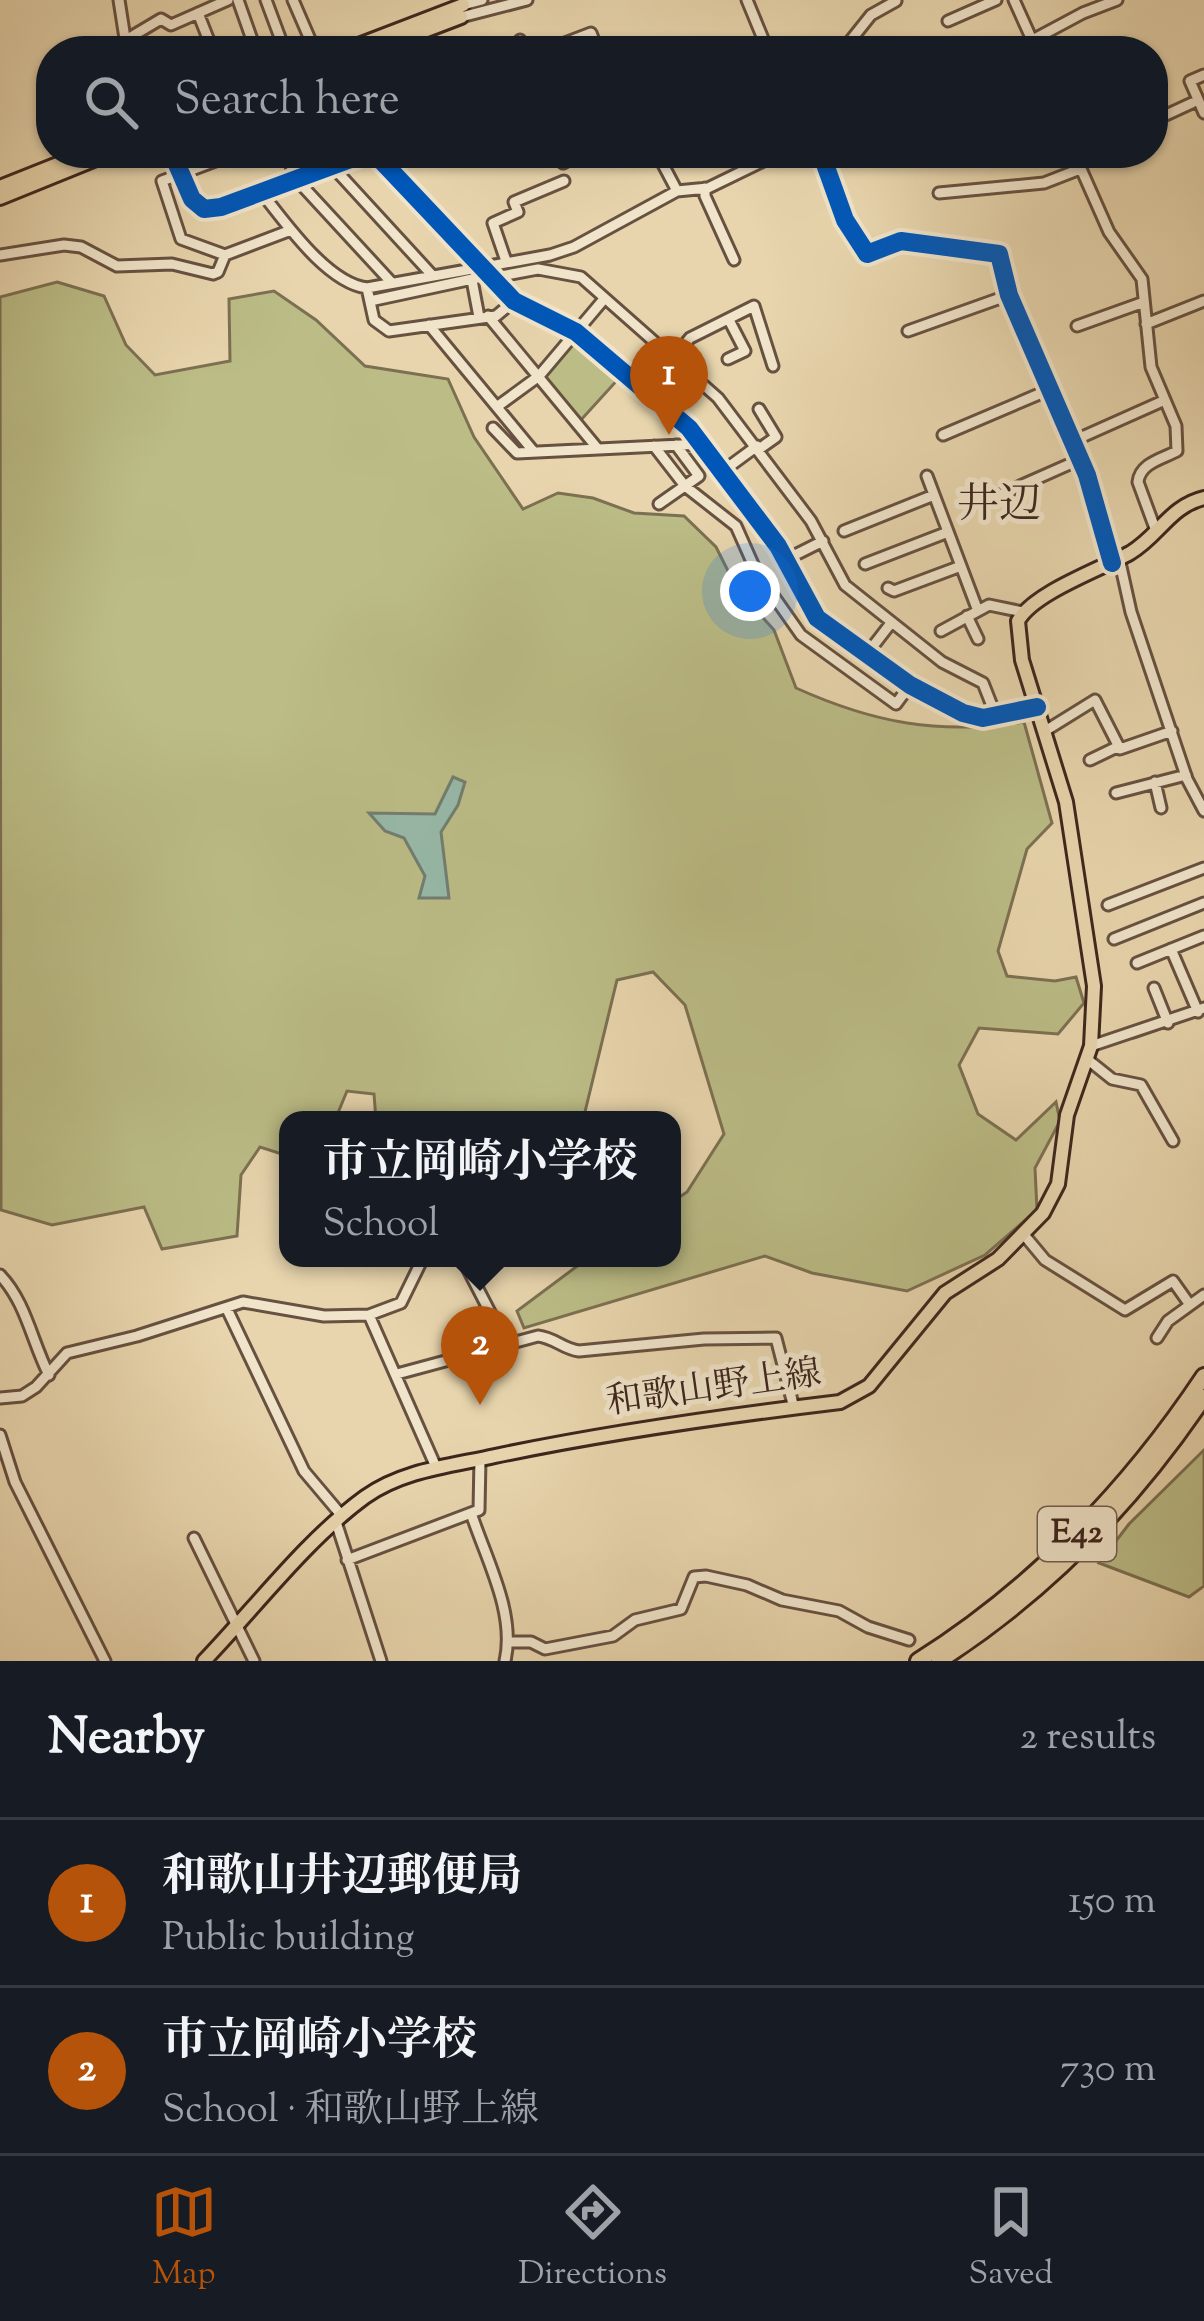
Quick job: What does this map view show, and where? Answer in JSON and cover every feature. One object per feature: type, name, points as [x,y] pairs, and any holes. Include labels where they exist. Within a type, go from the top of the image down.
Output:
[{"type":"highway","name":"E42","points":[[918,1661],[1009,1596],[1087,1525],[1153,1449],[1204,1376]]},
{"type":"highway","name":"E42","points":[[939,1661],[1017,1604],[1094,1533],[1161,1457],[1204,1397]]},
{"type":"main road","points":[[381,36],[457,6]]},
{"type":"main road","points":[[400,36],[457,6]]},
{"type":"main road","points":[[0,187],[48,168]]},
{"type":"main road","points":[[0,197],[73,168]]},
{"type":"main road","points":[[1023,612],[1143,545],[1183,504],[1204,498]]},
{"type":"main road","name":"和歌山野上線","points":[[204,1661],[339,1519],[381,1487],[436,1467],[696,1418],[855,1397],[944,1293],[998,1259],[1043,1214],[1058,1184],[1067,1115],[1089,1052],[1094,986],[1066,802],[1018,643],[1023,612]]},
{"type":"street","points":[[119,0],[124,36]]},
{"type":"street","points":[[139,36],[161,19],[171,25],[228,0]]},
{"type":"street","points":[[238,0],[251,36]]},
{"type":"street","points":[[266,0],[279,36]]},
{"type":"street","points":[[293,0],[309,36]]},
{"type":"street","points":[[457,6],[482,0]]},
{"type":"street","points":[[457,6],[527,0]]},
{"type":"street","points":[[747,0],[762,36]]},
{"type":"street","points":[[947,21],[996,0]]},
{"type":"street","points":[[1014,0],[1030,36]]},
{"type":"street","points":[[1049,36],[1083,13],[1117,0]]},
{"type":"street","points":[[854,36],[872,15],[896,1]]},
{"type":"street","points":[[198,13],[207,36]]},
{"type":"street","points":[[1204,75],[1190,81],[1204,113]]},
{"type":"street","points":[[1168,114],[1192,103]]},
{"type":"street","points":[[178,168],[192,199],[204,209],[326,168]]},
{"type":"street","points":[[197,168],[162,181],[181,239],[225,255],[291,230]]},
{"type":"street","points":[[292,168],[296,179],[392,283]]},
{"type":"street","points":[[334,168],[432,275]]},
{"type":"street","points":[[386,168],[514,301],[576,332],[689,428],[754,513],[817,618],[910,686],[963,713],[996,716],[1036,706]]},
{"type":"street","points":[[664,168],[676,191]]},
{"type":"street","points":[[370,301],[472,280],[506,261],[574,247],[676,191],[705,188],[748,168]]},
{"type":"street","points":[[826,168],[845,220],[868,254],[902,241],[999,254],[1009,295],[1081,459],[1187,777],[1199,791],[1204,811]]},
{"type":"street","points":[[939,193],[1044,183],[1080,170],[1109,232],[1142,279],[1151,367],[1175,426],[1177,452],[1144,467],[1138,482],[1156,531]]},
{"type":"street","points":[[506,261],[493,223],[518,212],[514,202],[563,181]]},
{"type":"street","points":[[705,188],[704,196],[734,260]]},
{"type":"street","points":[[261,192],[328,268],[360,288],[432,275],[538,269],[580,277],[718,398],[823,541],[845,585],[942,662],[983,683],[996,716]]},
{"type":"street","points":[[0,255],[64,245],[81,247],[117,266],[172,264],[213,274],[225,255]]},
{"type":"street","points":[[472,280],[484,317],[598,449]]},
{"type":"street","points":[[367,288],[374,320],[389,331],[496,316],[514,301]]},
{"type":"street","points":[[908,331],[1009,295]]},
{"type":"street","points":[[498,406],[539,376],[604,298]]},
{"type":"street","points":[[1146,324],[1204,301]]},
{"type":"street","points":[[1077,326],[1144,302]]},
{"type":"street","points":[[644,389],[690,338],[754,306],[773,366]]},
{"type":"street","points":[[728,359],[745,351],[730,320]]},
{"type":"street","points":[[429,325],[534,452]]},
{"type":"street","points":[[943,435],[1051,389]]},
{"type":"street","points":[[1073,442],[1165,400]]},
{"type":"street","points":[[723,471],[776,436],[759,409]]},
{"type":"street","points":[[493,428],[513,452],[700,443]]},
{"type":"street","points":[[659,504],[699,476],[676,445]]},
{"type":"street","points":[[654,446],[685,486],[736,526],[756,572],[801,635],[896,704],[910,686]]},
{"type":"street","points":[[979,492],[984,502],[1081,459]]},
{"type":"street","points":[[926,476],[961,566],[978,639]]},
{"type":"street","points":[[844,531],[934,495]]},
{"type":"street","points":[[736,526],[754,513]]},
{"type":"street","points":[[865,564],[948,532]]},
{"type":"street","points":[[785,560],[823,541]]},
{"type":"street","points":[[888,588],[894,591],[961,566]]},
{"type":"street","points":[[941,631],[995,605],[1023,612]]},
{"type":"street","points":[[792,617],[809,608]]},
{"type":"street","points":[[867,654],[891,623]]},
{"type":"street","points":[[1045,731],[1095,700],[1120,749],[1172,731]]},
{"type":"street","points":[[1090,760],[1119,746]]},
{"type":"street","points":[[1116,793],[1204,773]]},
{"type":"street","points":[[1155,782],[1161,808]]},
{"type":"street","points":[[1108,904],[1204,868]]},
{"type":"street","points":[[1114,939],[1204,903]]},
{"type":"street","points":[[1137,963],[1204,936]]},
{"type":"street","points":[[1171,950],[1201,1010],[1089,1052],[1112,1079],[1141,1085],[1173,1141]]},
{"type":"street","points":[[1154,988],[1168,1023]]},
{"type":"street","points":[[1025,1236],[1045,1260],[1125,1310],[1172,1281],[1190,1305]]},
{"type":"street","points":[[0,1398],[22,1396],[67,1353],[243,1302],[325,1316],[369,1315],[401,1303],[419,1267]]},
{"type":"street","points":[[467,1267],[507,1345]]},
{"type":"street","points":[[0,1275],[28,1321],[49,1375]]},
{"type":"street","points":[[1156,1338],[1168,1321],[1204,1295]]},
{"type":"street","points":[[227,1309],[304,1471],[339,1519],[347,1559],[381,1661]]},
{"type":"street","points":[[369,1315],[436,1467]]},
{"type":"street","points":[[397,1374],[538,1336],[552,1337],[566,1349],[579,1351],[704,1339],[776,1338],[794,1408]]},
{"type":"street","points":[[0,1436],[15,1482],[105,1661]]},
{"type":"street","points":[[347,1559],[479,1510],[480,1460]]},
{"type":"street","points":[[471,1514],[504,1612],[509,1642],[505,1661]]},
{"type":"street","points":[[194,1538],[249,1658]]},
{"type":"street","points":[[509,1642],[531,1642],[544,1649],[613,1636],[635,1620],[681,1610],[694,1577],[706,1576],[782,1600],[839,1611],[868,1627],[909,1640]]},
{"type":"green space","points":[[57,282],[104,296],[126,345],[155,375],[230,361],[229,299],[274,291],[316,320],[365,366],[448,379],[474,437],[523,509],[558,493],[593,498],[634,513],[684,516],[716,547],[737,589],[774,630],[796,688],[852,710],[907,723],[963,727],[1024,722],[1052,823],[1027,849],[998,951],[1007,976],[1055,981],[1076,977],[1084,1003],[1058,1034],[979,1028],[959,1065],[978,1114],[1016,1140],[1056,1102],[1060,1121],[1035,1168],[1037,1210],[985,1255],[907,1291],[812,1273],[765,1256],[524,1328],[517,1311],[576,1267],[681,1267],[681,1196],[724,1134],[685,1005],[653,972],[617,980],[585,1111],[375,1111],[374,1094],[347,1091],[339,1111],[279,1111],[279,1153],[260,1147],[241,1175],[237,1236],[162,1249],[144,1207],[52,1225],[1,1210],[0,297]]},
{"type":"green space","points":[[574,338],[621,376],[580,421],[543,377]]},
{"type":"green space","points":[[1204,1450],[1204,1586],[1189,1597],[1099,1563],[1129,1524]]},
{"type":"shaded area","points":[[453,777],[465,782],[458,805],[441,832],[449,898],[419,898],[425,876],[404,838],[385,831],[369,813],[435,814]]},
{"type":"waterway","points":[[1134,1038],[1200,1015]]},
{"type":"cycle path","points":[[179,168],[192,199],[204,209],[326,168]]},
{"type":"cycle path","points":[[388,168],[514,301],[576,332],[689,428],[778,546],[817,618],[910,685],[963,713],[983,718],[1037,707]]},
{"type":"cycle path","points":[[826,168],[845,220],[867,254],[901,241],[999,254],[1009,295],[1087,475],[1112,563]]},
{"type":"place","name":"和歌山井辺郵便局","points":[[669,435]]},
{"type":"place","name":"市立岡崎小学校","points":[[480,1405]]},
{"type":"district","name":"井辺","points":[[999,507]]}]
